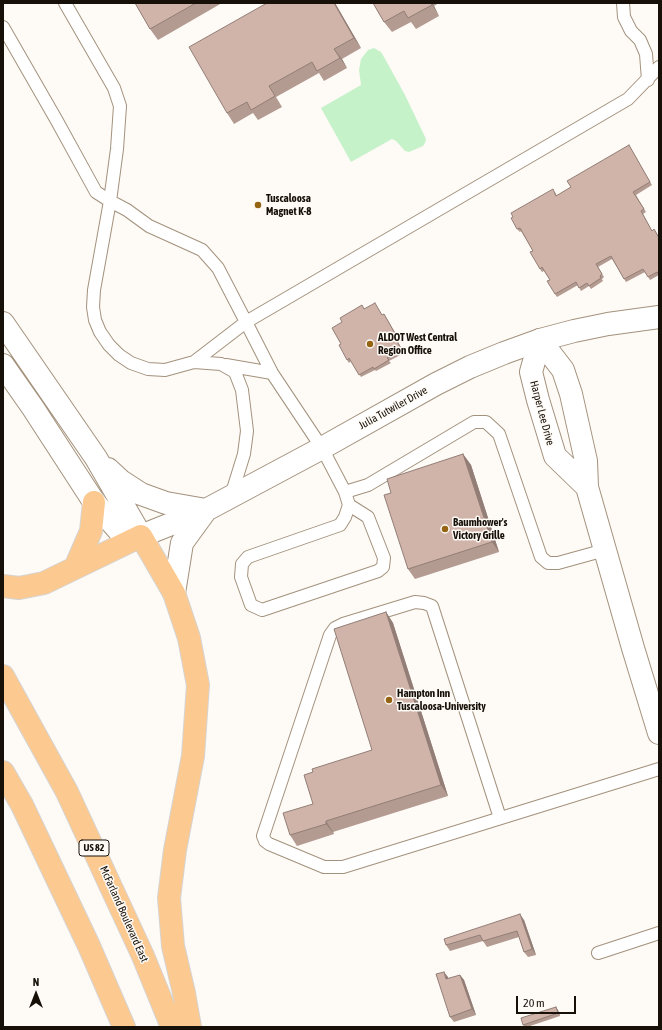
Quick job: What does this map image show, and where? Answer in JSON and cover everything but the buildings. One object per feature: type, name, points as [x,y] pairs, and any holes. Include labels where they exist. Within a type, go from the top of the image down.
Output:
[{"type":"highway","points":[[75,568],[91,532],[94,502]]},
{"type":"highway","points":[[3,586],[19,588],[44,583],[141,536],[174,593],[189,638],[198,685],[193,756],[175,850],[169,898],[173,946],[184,992],[190,1027]]},
{"type":"highway","name":"McFarland Boulevard East","points":[[3,676],[67,792],[140,949],[172,1027]]},
{"type":"highway","points":[[3,772],[22,805],[89,946],[124,1027]]},
{"type":"highway","points":[[3,791],[22,805]]},
{"type":"street","name":"Julia Tutwiler Drive","points":[[141,536],[206,510],[322,448],[436,384],[504,353],[540,340],[574,331],[608,324],[659,317]]},
{"type":"street","points":[[3,323],[96,458],[141,536]]},
{"type":"street","points":[[540,340],[563,370],[571,394],[586,461],[587,486],[604,550],[659,733]]},
{"type":"street","name":"Harper Lee Drive","points":[[540,340],[531,372],[554,456],[587,486]]},
{"type":"street","points":[[3,365],[94,502],[121,533],[141,536]]},
{"type":"street","points":[[96,458],[120,481],[141,494],[166,503],[206,510],[182,543],[174,593]]},
{"type":"lane","points":[[65,3],[114,88],[120,106],[117,149],[110,201],[93,301],[95,320],[100,332],[109,345],[119,355],[131,363],[143,367],[165,370],[194,362],[221,364],[272,373]]},
{"type":"lane","points":[[623,3],[624,16],[631,31],[640,40],[646,54],[648,80]]},
{"type":"lane","points":[[3,27],[96,192],[127,210],[149,226],[202,250],[218,268],[272,373],[322,448],[345,492],[349,505],[345,517],[340,524],[248,557],[242,564],[241,577],[251,605],[262,610],[378,571],[383,567],[384,558],[368,517],[349,505]]},
{"type":"lane","points":[[194,362],[246,322],[628,100],[659,67]]},
{"type":"lane","points":[[221,364],[235,372],[242,390],[247,431],[244,458],[230,497]]},
{"type":"lane","points":[[345,492],[368,485],[474,422],[486,422],[499,434],[541,557],[548,563],[558,563],[604,550]]},
{"type":"lane","points":[[500,818],[432,606],[424,602],[415,602],[342,624],[335,628],[330,635],[263,836],[265,841],[270,844],[324,867],[342,867],[659,769]]},
{"type":"lane","points":[[598,953],[659,933]]},
{"type":"green space","points":[[374,48],[381,52],[384,57],[405,95],[426,139],[423,146],[409,152],[405,151],[396,141],[392,139],[351,162],[321,108],[361,85],[359,70],[361,59],[368,50]]},
{"type":"place","name":"Tuscaloosa Magnet K-8","points":[[258,205]]},
{"type":"place","name":"ALDOT West Central Region Office","points":[[370,344]]},
{"type":"place","name":"Baumhower's Victory Grille","points":[[445,529]]},
{"type":"place","name":"Hampton Inn Tuscaloosa-University","points":[[389,700]]}]
